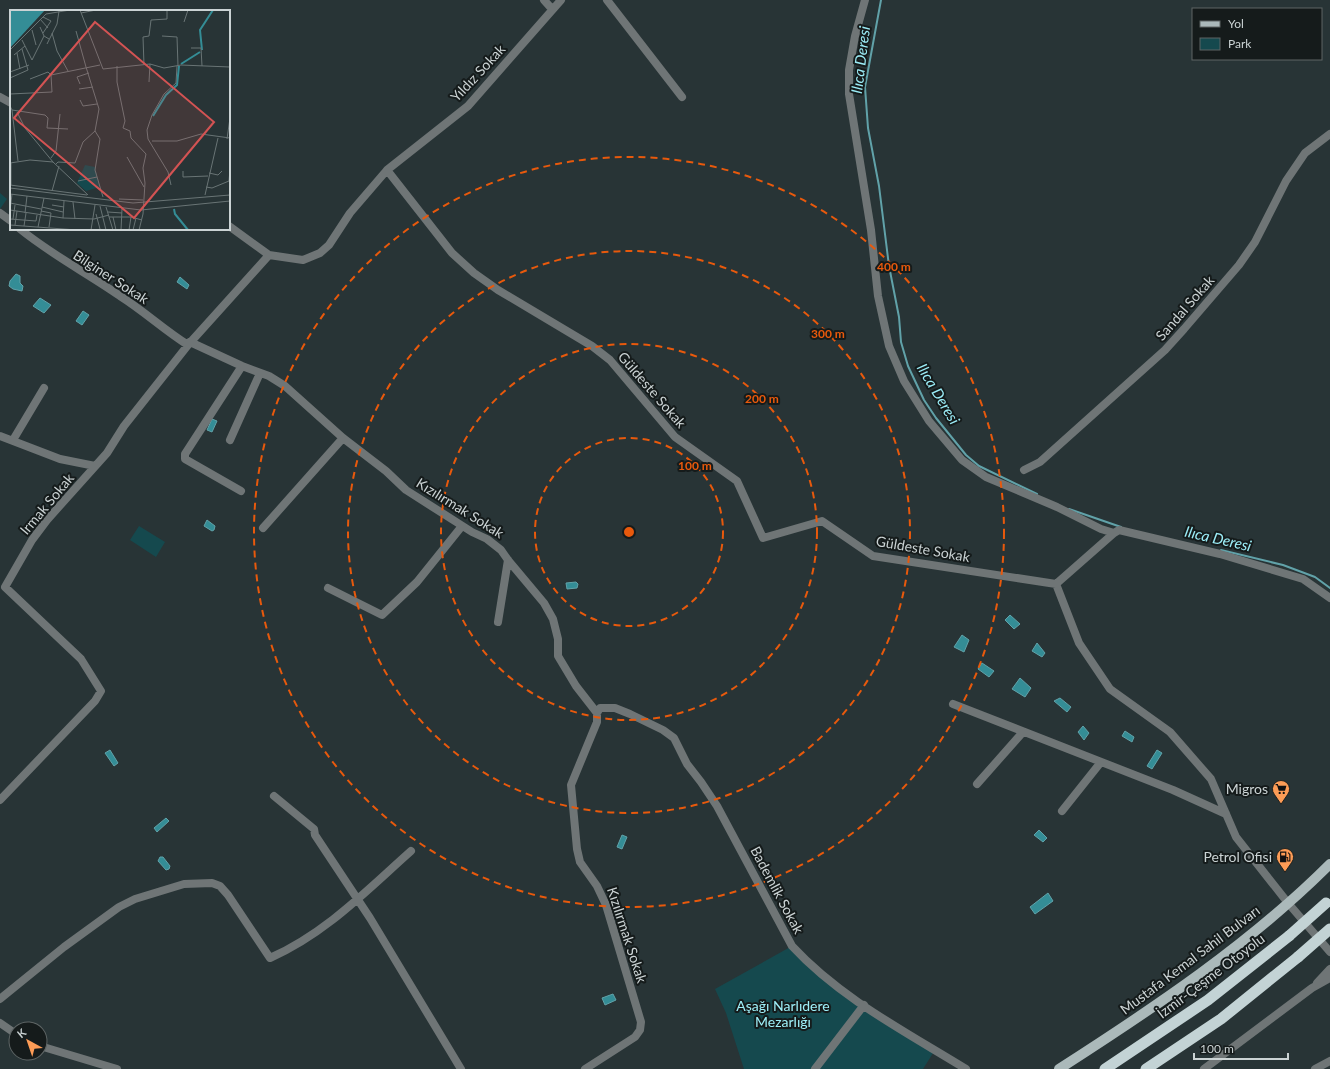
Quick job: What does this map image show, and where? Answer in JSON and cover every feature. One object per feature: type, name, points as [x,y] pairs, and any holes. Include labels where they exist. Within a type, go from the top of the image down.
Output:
[{"type":"highway","name":"İzmir-Çeşme Otoyolu","points":[[1105,1069],[1208,1000],[1288,936],[1328,901]]},
{"type":"highway","points":[[1146,1069],[1221,1019],[1298,957],[1330,929]]},
{"type":"main road","name":"Mustafa Kemal Sahil Bulvarı","points":[[1059,1069],[1155,1007],[1238,944],[1288,903],[1330,864]]},
{"type":"street","points":[[544,0],[552,9]]},
{"type":"street","name":"Yıldız Sokak","points":[[269,254],[303,260],[320,253],[329,245],[350,213],[387,170],[468,106],[561,0]]},
{"type":"street","points":[[606,0],[682,97]]},
{"type":"street","points":[[866,0],[852,49],[849,70],[849,94],[871,230],[878,296],[889,346],[904,381],[929,421],[962,460],[986,477],[1057,507],[1101,529],[1114,533]]},
{"type":"street","points":[[0,97],[10,102]]},
{"type":"street","name":"Sandal Sokak","points":[[1024,470],[1040,462],[1165,350],[1239,265],[1255,242],[1286,182],[1305,153],[1330,134]]},
{"type":"street","name":"Güldeste Sokak","points":[[387,170],[452,253],[474,273],[498,290],[592,346],[610,360],[675,437],[737,481],[763,538],[822,521],[872,556],[1056,584]]},
{"type":"street","points":[[0,213],[10,220]]},
{"type":"street","points":[[230,227],[269,254]]},
{"type":"street","name":"Bilginer Sokak","points":[[21,230],[46,250],[125,298],[162,328],[189,343]]},
{"type":"street","name":"Irmak Sokak","points":[[0,800],[94,701],[101,691],[80,659],[2,585],[36,535],[95,466],[189,343],[269,254]]},
{"type":"street","name":"Kızılırmak Sokak","points":[[189,343],[269,376],[285,386],[343,438],[386,471],[406,490],[462,526],[487,539],[501,550],[544,603],[556,627],[558,656],[576,686],[597,713],[597,722],[571,785],[577,849],[580,862],[597,886],[606,905],[641,1022],[640,1030],[635,1037],[584,1069]]},
{"type":"street","points":[[241,491],[185,458],[185,454],[242,366]]},
{"type":"street","points":[[230,440],[260,373]]},
{"type":"street","points":[[12,440],[44,388]]},
{"type":"street","points":[[0,436],[60,459],[95,466]]},
{"type":"street","points":[[263,528],[343,438]]},
{"type":"street","points":[[328,588],[382,615],[417,582],[462,526]]},
{"type":"street","points":[[1330,598],[1303,579],[1220,554],[1119,530],[1056,584],[1079,643],[1110,689],[1170,732],[1211,779],[1236,837],[1288,903],[1330,952]]},
{"type":"street","points":[[498,622],[508,560]]},
{"type":"street","points":[[953,704],[1173,790],[1226,814]]},
{"type":"street","name":"Bademlik Sokak","points":[[597,713],[600,708],[615,708],[663,730],[674,738],[687,764],[717,806],[792,946],[808,964],[864,1005],[966,1069]]},
{"type":"street","points":[[976,784],[1023,732]]},
{"type":"street","points":[[1062,811],[1101,762]]},
{"type":"street","points":[[274,796],[314,828],[315,835],[423,1003],[461,1069]]},
{"type":"street","points":[[0,999],[64,947],[119,907],[135,899],[184,884],[212,883],[220,886],[228,895],[270,958],[283,952],[334,920],[411,851]]},
{"type":"street","points":[[1312,988],[1330,969]]},
{"type":"street","points":[[1204,1069],[1312,988],[1330,978]]},
{"type":"street","points":[[815,1069],[864,1005]]},
{"type":"street","points":[[48,1048],[117,1069]]},
{"type":"street","points":[[1315,1069],[1330,1061]]},
{"type":"green space","points":[[0,193],[7,199],[0,209]]},
{"type":"green space","points":[[139,526],[165,542],[156,557],[130,540]]},
{"type":"green space","name":"Aşağı Narlıdere Mezarlığı","points":[[792,946],[808,964],[935,1050],[923,1069],[744,1069],[726,1013],[715,989]]},
{"type":"shaded area","points":[[16,274],[20,276],[20,283],[23,286],[22,291],[13,289],[9,286],[10,281]]},
{"type":"shaded area","points":[[180,277],[189,285],[187,289],[177,282]]},
{"type":"shaded area","points":[[40,298],[51,305],[44,313],[33,306]]},
{"type":"shaded area","points":[[83,311],[89,315],[82,325],[76,321]]},
{"type":"shaded area","points":[[212,419],[217,421],[212,432],[207,430]]},
{"type":"shaded area","points":[[207,520],[215,526],[214,530],[212,531],[204,526]]},
{"type":"shaded area","points":[[576,582],[578,584],[577,588],[567,589],[566,583]]},
{"type":"shaded area","points":[[1010,615],[1020,624],[1014,629],[1005,620]]},
{"type":"shaded area","points":[[962,635],[969,640],[964,652],[954,647]]},
{"type":"shaded area","points":[[1037,643],[1045,653],[1042,657],[1032,651]]},
{"type":"shaded area","points":[[982,663],[994,671],[989,677],[978,669]]},
{"type":"shaded area","points":[[1020,678],[1031,688],[1025,697],[1012,689]]},
{"type":"shaded area","points":[[1060,698],[1071,707],[1067,712],[1054,701]]},
{"type":"shaded area","points":[[1083,726],[1089,733],[1084,740],[1078,732]]},
{"type":"shaded area","points":[[1125,731],[1134,737],[1132,742],[1122,736]]},
{"type":"shaded area","points":[[110,750],[118,763],[114,766],[105,753]]},
{"type":"shaded area","points":[[1157,750],[1162,753],[1152,769],[1147,766]]},
{"type":"shaded area","points":[[166,818],[169,821],[157,832],[154,828]]},
{"type":"shaded area","points":[[1039,830],[1047,838],[1043,842],[1034,835]]},
{"type":"shaded area","points":[[622,835],[627,837],[622,849],[617,847]]},
{"type":"shaded area","points":[[160,857],[163,857],[170,866],[169,869],[166,870],[158,861]]},
{"type":"shaded area","points":[[1048,893],[1053,901],[1035,914],[1030,907]]},
{"type":"shaded area","points":[[613,994],[616,1000],[605,1005],[602,998]]},
{"type":"waterway","name":"Ilıca Deresi","points":[[881,0],[865,87],[868,128],[879,186],[889,266],[899,317],[901,342],[908,366],[924,400],[936,418],[966,455],[979,466],[1037,494]]},
{"type":"waterway","name":"Ilıca Deresi","points":[[1069,509],[1121,527]]},
{"type":"waterway","name":"Ilıca Deresi","points":[[1221,550],[1283,565],[1315,577],[1330,588]]},
{"type":"place","name":"Migros","points":[[1281,804]]},
{"type":"place","name":"Petrol Ofisi","points":[[1285,872]]}]
